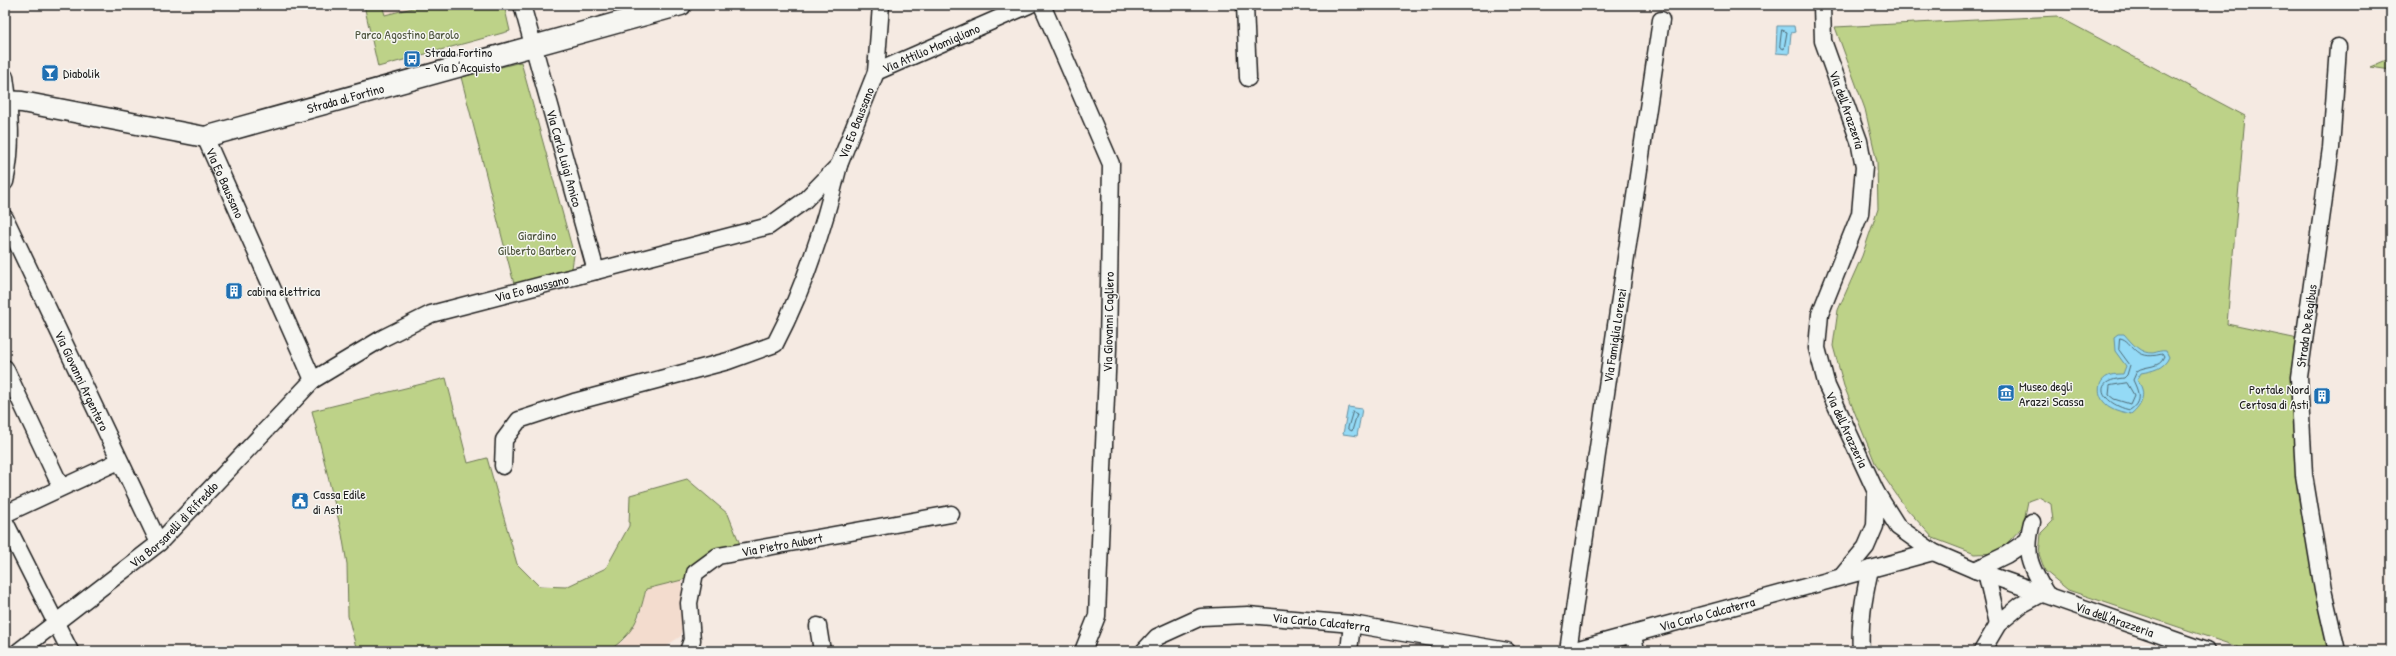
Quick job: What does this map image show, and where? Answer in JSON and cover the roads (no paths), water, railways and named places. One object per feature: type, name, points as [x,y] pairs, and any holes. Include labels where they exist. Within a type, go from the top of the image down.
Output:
[{"type":"street","name":"Via Carlo Luigi Amico","points":[[522,5],[596,271]]},
{"type":"street","name":"Strada al Fortino","points":[[7,101],[205,137],[681,5]]},
{"type":"street","name":"Via Eo Baussano","points":[[205,137],[313,380],[383,338],[431,314],[769,226],[804,201],[840,165],[876,72],[881,5]]},
{"type":"street","name":"Via Attilio Momigliano","points":[[876,72],[1029,5]]},
{"type":"street","name":"Via Giovanni Cagliero","points":[[1042,5],[1111,164],[1108,348],[1097,616],[1083,651]]},
{"type":"street","points":[[1245,5],[1248,78]]},
{"type":"street","name":"Via dell'Arazzeria","points":[[1822,5],[1823,41],[1859,141],[1864,167],[1860,214],[1820,314],[1817,348],[1827,386],[1876,492],[1898,527],[1933,552],[1981,571],[2045,592],[2206,651]]},
{"type":"street","name":"Via Famiglia Lorenzi","points":[[1568,651],[1661,20]]},
{"type":"street","name":"Strada De Regibus","points":[[2337,651],[2323,590],[2304,475],[2299,377],[2331,148],[2338,46]]},
{"type":"street","points":[[5,77],[10,161],[5,182]]},
{"type":"street","points":[[504,466],[504,440],[519,420],[574,402],[728,361],[775,344],[794,308],[821,235],[840,165]]},
{"type":"street","name":"Via Giovanni Argentero","points":[[5,218],[159,543]]},
{"type":"street","points":[[5,368],[61,487]]},
{"type":"street","name":"Via Borsarelli di Rifreddo","points":[[19,651],[159,543],[313,380]]},
{"type":"street","points":[[5,514],[119,461]]},
{"type":"street","points":[[1842,576],[1866,547],[1874,526],[1876,492]]},
{"type":"street","name":"Via Pietro Aubert","points":[[688,651],[692,640],[690,603],[696,573],[718,556],[952,514]]},
{"type":"street","points":[[5,522],[70,651]]},
{"type":"street","points":[[1982,651],[1998,624],[2021,605],[2045,592],[2030,566],[2027,541],[2032,522]]},
{"type":"street","points":[[1998,624],[1981,571],[2027,541]]},
{"type":"street","name":"Via Carlo Calcaterra","points":[[1571,651],[1933,552]]},
{"type":"street","points":[[1861,651],[1860,634],[1862,602],[1870,569]]},
{"type":"street","name":"Via Carlo Calcaterra","points":[[1144,651],[1157,637],[1201,617],[1248,615],[1352,624],[1507,651]]},
{"type":"street","points":[[1349,651],[1352,624]]},
{"type":"street","points":[[818,626],[822,651]]},
{"type":"street","points":[[1633,635],[1636,651]]},
{"type":"water","points":[[1777,26],[1794,26],[1795,32],[1791,33],[1789,54],[1776,53]]},
{"type":"water","points":[[2118,334],[2124,334],[2144,352],[2153,353],[2166,351],[2169,357],[2161,367],[2141,373],[2137,380],[2142,389],[2142,398],[2141,402],[2131,414],[2115,410],[2106,404],[2102,400],[2099,390],[2102,381],[2112,375],[2123,374],[2126,366],[2115,351],[2114,337]]},
{"type":"water","points":[[1348,407],[1362,409],[1357,436],[1343,434]]},
{"type":"place","name":"Strada Fortino – Via D'Acquisto","points":[[412,59]]},
{"type":"place","name":"Diabolik","points":[[50,73]]},
{"type":"place","name":"cabina elettrica","points":[[234,291]]},
{"type":"place","name":"Museo degli Arazzi Scassa","points":[[2006,393]]},
{"type":"place","name":"Portale Nord Certosa di Asti","points":[[2322,396]]},
{"type":"place","name":"Cassa Edile di Asti","points":[[300,501]]},
{"type":"park label","name":"Parco Agostino Barolo","points":[[407,34]]},
{"type":"park label","name":"Giardino Gilberto Barbero","points":[[537,242]]}]
